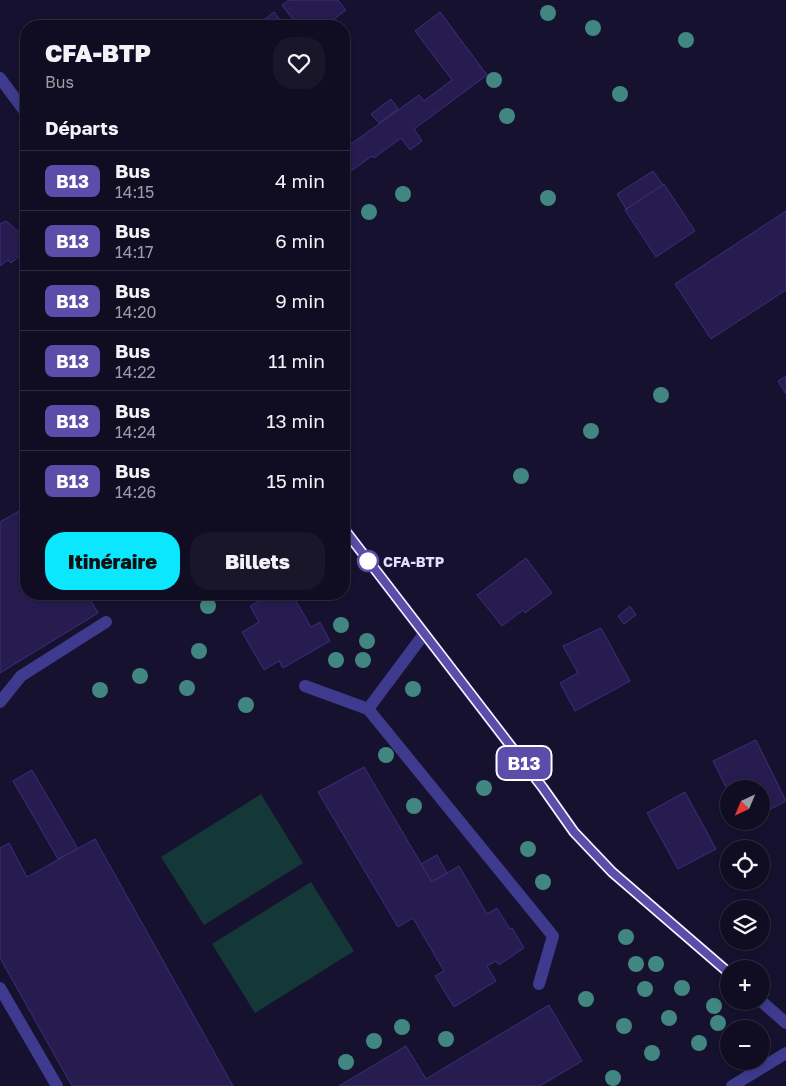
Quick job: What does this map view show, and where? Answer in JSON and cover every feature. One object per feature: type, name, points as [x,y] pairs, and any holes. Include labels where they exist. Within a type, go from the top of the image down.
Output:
[{"type":"street","points":[[0,78],[20,105]]},
{"type":"street","points":[[350,537],[543,788],[574,832],[612,872],[720,965]]},
{"type":"street","points":[[0,702],[22,676],[106,622]]},
{"type":"street","points":[[368,709],[424,634]]},
{"type":"street","points":[[305,686],[368,709],[553,936],[539,984]]},
{"type":"street","points":[[0,988],[57,1086]]},
{"type":"street","points":[[770,1009],[786,1023]]},
{"type":"street","points":[[732,1086],[786,1053]]},
{"type":"green space","points":[[261,794],[303,863],[204,925],[161,857]]},
{"type":"green space","points":[[311,882],[354,951],[255,1013],[212,944]]},
{"type":"building","points":[[289,0],[338,0],[346,10],[333,20],[293,20],[282,5]]},
{"type":"building","points":[[274,12],[280,20],[264,20]]},
{"type":"building","points":[[440,12],[487,75],[414,129],[422,141],[410,150],[401,138],[374,158],[372,156],[350,172],[350,145],[419,95],[424,101],[452,80],[415,31]]},
{"type":"building","points":[[391,99],[398,109],[379,123],[371,114]]},
{"type":"building","points":[[653,171],[663,185],[626,209],[617,194]]},
{"type":"building","points":[[664,184],[695,231],[656,257],[625,210]]},
{"type":"building","points":[[786,211],[786,290],[711,339],[675,284]]},
{"type":"building","points":[[6,221],[20,233],[20,256],[11,263],[8,260],[0,266],[0,224]]},
{"type":"building","points":[[786,376],[786,394],[778,381]]},
{"type":"building","points":[[20,510],[20,600],[90,600],[98,613],[0,673],[0,522]]},
{"type":"building","points":[[526,558],[552,593],[525,613],[523,610],[502,626],[477,595]]},
{"type":"building","points":[[261,600],[295,600],[311,627],[320,622],[330,641],[283,668],[279,661],[264,670],[242,632],[259,622],[250,606]]},
{"type":"building","points":[[630,606],[636,615],[624,624],[618,616]]},
{"type":"building","points":[[601,628],[630,681],[575,711],[560,683],[578,673],[563,646]]},
{"type":"building","points":[[756,740],[786,801],[770,809],[770,780],[722,780],[713,761]]},
{"type":"building","points":[[364,767],[432,882],[459,866],[487,914],[497,908],[524,948],[499,965],[496,961],[487,966],[496,981],[454,1007],[435,976],[444,971],[413,918],[398,927],[318,792]]},
{"type":"building","points":[[32,770],[78,849],[58,859],[13,781]]},
{"type":"building","points":[[685,792],[716,849],[678,869],[647,813]]},
{"type":"building","points":[[95,839],[233,1086],[72,1086],[0,958],[0,848],[9,843],[27,877]]},
{"type":"building","points":[[437,855],[447,873],[432,882],[421,864]]},
{"type":"building","points":[[549,1005],[582,1061],[540,1086],[339,1086],[406,1046],[426,1079]]},
{"type":"bus line","name":"B13","points":[[350,537],[543,788],[574,832],[612,872],[720,965]]},
{"type":"place","name":"CFA-BTP","points":[[368,561]]}]
